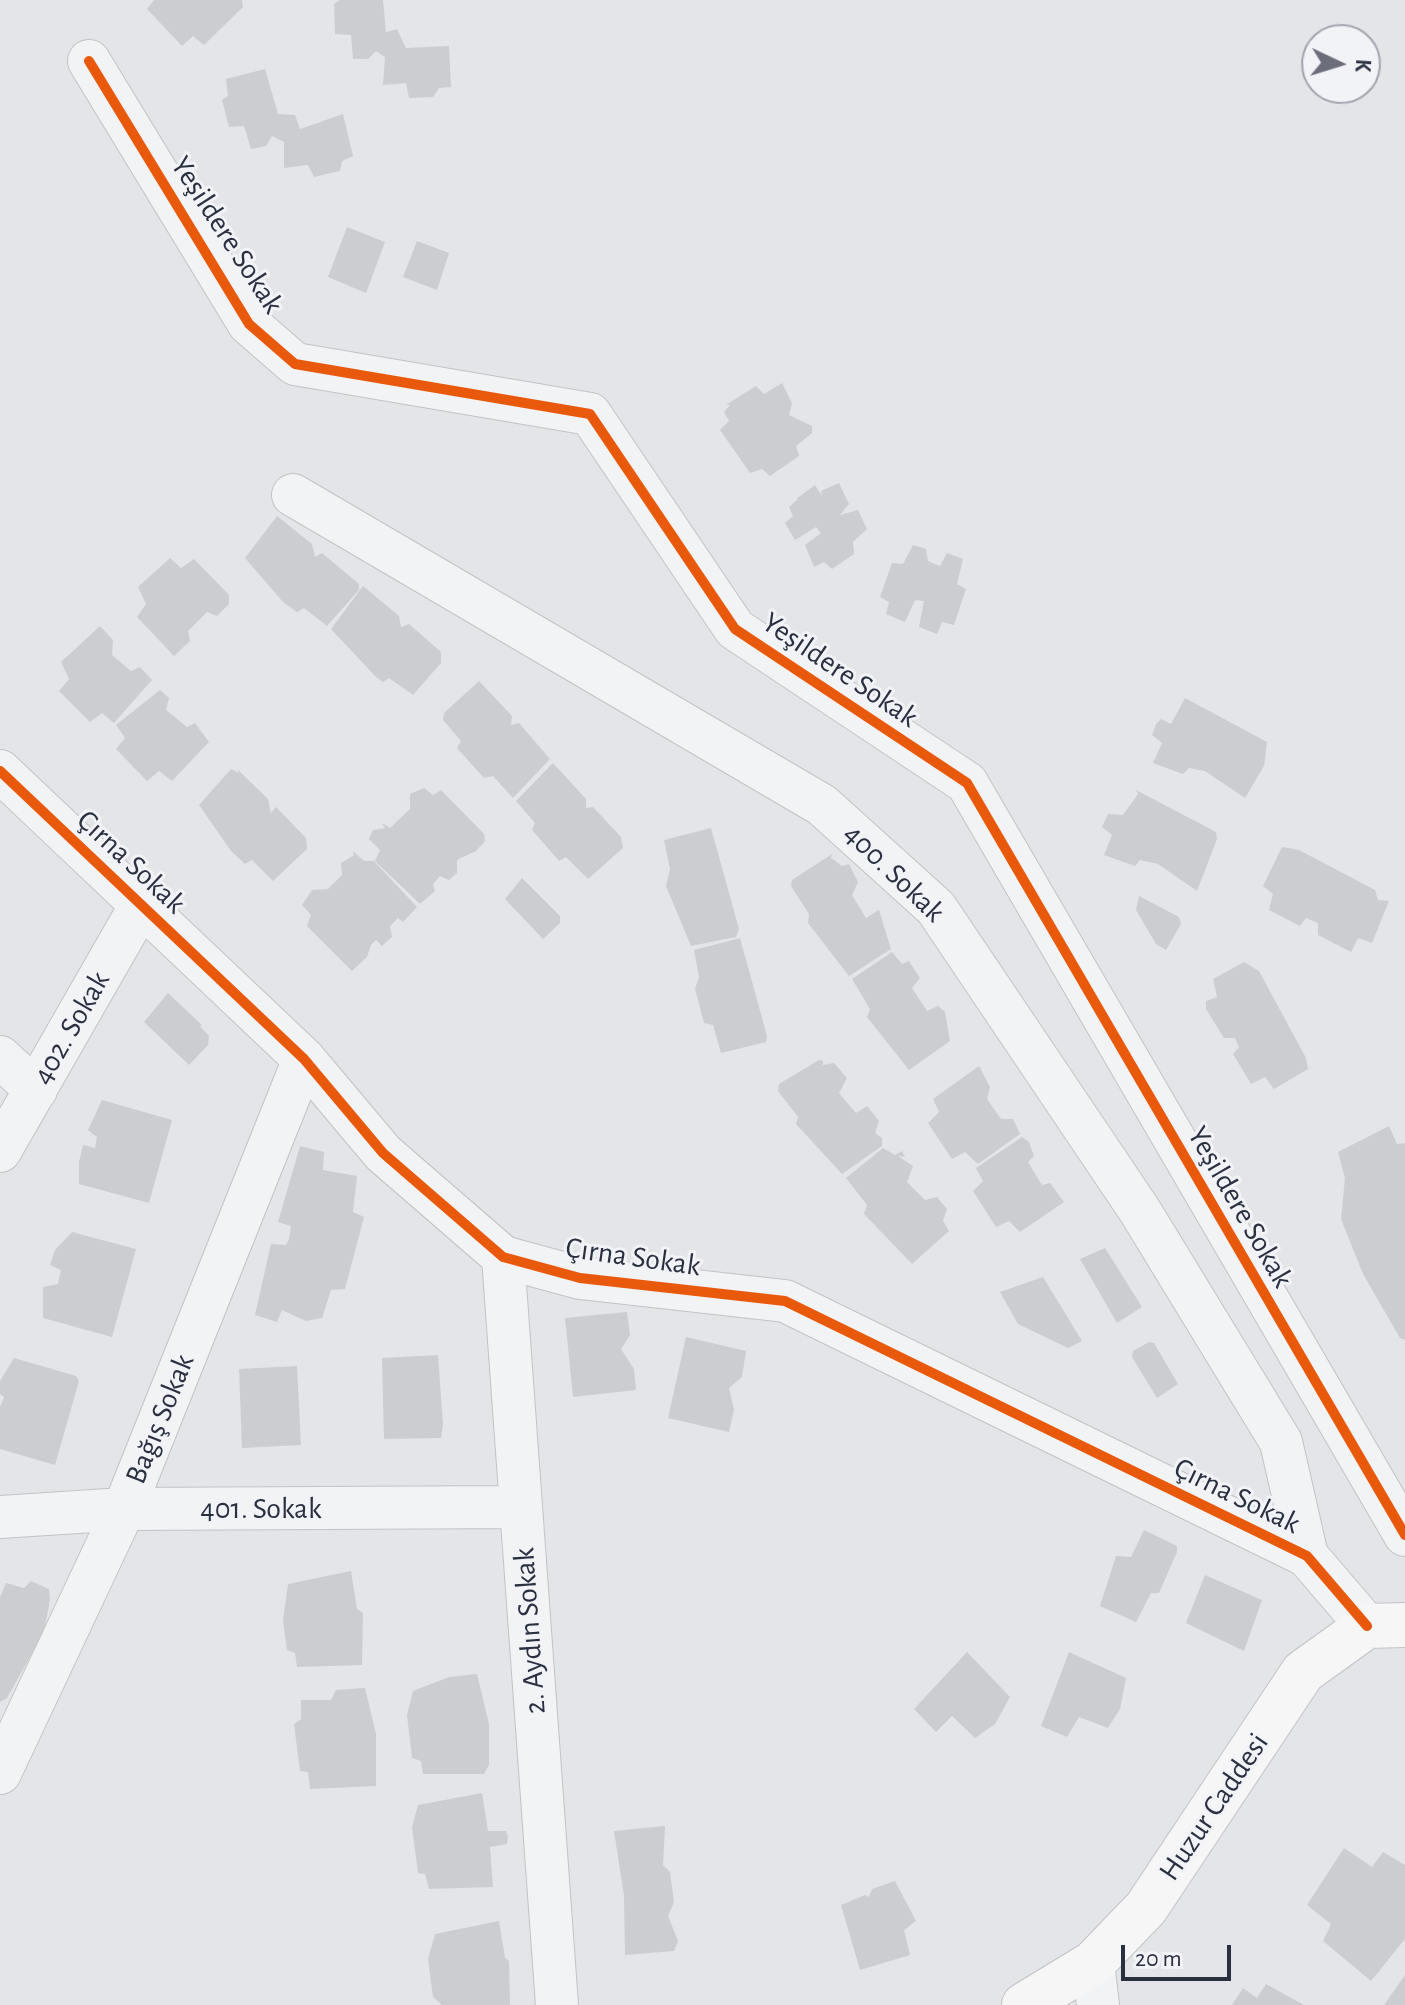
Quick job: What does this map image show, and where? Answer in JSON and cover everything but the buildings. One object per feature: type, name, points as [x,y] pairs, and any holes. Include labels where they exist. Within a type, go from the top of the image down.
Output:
[{"type":"street","name":"Yeşildere Sokak","points":[[89,61],[249,324],[295,364],[590,414],[735,629],[967,783],[1405,1535]]},
{"type":"street","name":"400. Sokak","points":[[293,495],[822,805],[936,908],[1140,1211],[1281,1442],[1307,1556]]},
{"type":"street","name":"Çırna Sokak","points":[[0,771],[304,1059],[383,1153],[503,1257],[580,1278],[785,1301],[1307,1556],[1386,1626]]},
{"type":"street","name":"402. Sokak","points":[[0,1151],[141,905]]},
{"type":"street","points":[[0,1057],[36,1090]]},
{"type":"street","name":"Bağış Sokak","points":[[0,1773],[124,1509],[304,1059]]},
{"type":"street","name":"2. Aydın Sokak","points":[[503,1257],[557,2005]]},
{"type":"street","name":"401. Sokak","points":[[0,1517],[124,1509],[521,1507]]},
{"type":"street","name":"Huzur Caddesi","points":[[1024,2005],[1096,1984],[1303,1672],[1386,1626]]},
{"type":"cycle path","points":[[89,61],[249,324],[295,364],[590,414],[735,629],[967,783],[1405,1535]]},
{"type":"cycle path","points":[[0,771],[304,1059],[383,1153],[503,1257],[580,1278],[785,1301],[1307,1556],[1367,1626]]}]
